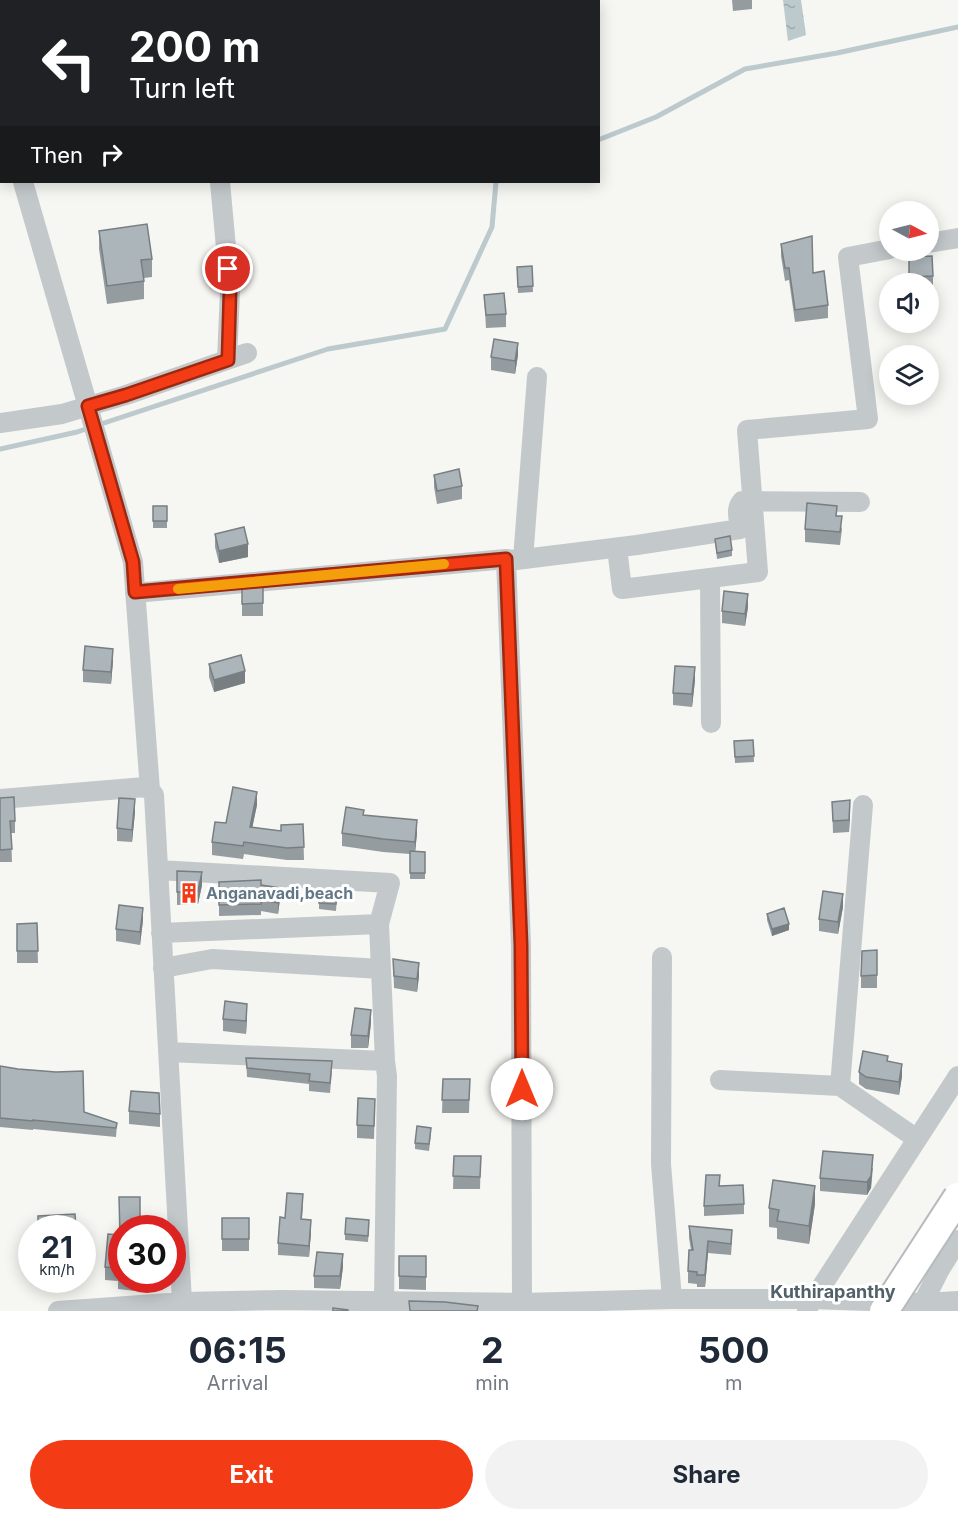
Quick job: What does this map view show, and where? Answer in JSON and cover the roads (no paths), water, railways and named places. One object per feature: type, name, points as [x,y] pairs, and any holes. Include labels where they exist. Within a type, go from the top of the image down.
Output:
[{"type":"highway","points":[[884,1311],[958,1197]]},
{"type":"street","points":[[23,183],[133,562],[150,790]]},
{"type":"street","points":[[220,183],[230,291],[228,360]]},
{"type":"street","points":[[939,241],[958,238]]},
{"type":"street","points":[[617,548],[622,590],[758,573],[747,430],[868,419],[848,257],[879,251]]},
{"type":"street","points":[[0,423],[62,414],[126,395],[247,353]]},
{"type":"street","points":[[522,1303],[521,945],[515,559],[537,377]]},
{"type":"street","points":[[135,592],[617,548],[740,529],[738,510],[742,501],[860,502]]},
{"type":"street","points":[[710,578],[711,723]]},
{"type":"street","points":[[0,799],[145,787],[154,795],[182,1302]]},
{"type":"street","points":[[840,1086],[862,805]]},
{"type":"street","points":[[158,870],[390,883],[379,924],[387,1076],[384,1301]]},
{"type":"street","points":[[161,933],[379,924]]},
{"type":"street","points":[[662,957],[661,1164],[672,1299]]},
{"type":"street","points":[[163,968],[212,959],[381,969]]},
{"type":"street","points":[[168,1052],[385,1060]]},
{"type":"street","points":[[809,1305],[958,1076]]},
{"type":"street","points":[[720,1080],[840,1086],[917,1139]]},
{"type":"street","points":[[921,1307],[958,1240]]},
{"type":"street","points":[[58,1311],[182,1302],[318,1306],[384,1301],[522,1303],[672,1299],[921,1307],[958,1301]]},
{"type":"water","points":[[783,0],[801,0],[806,35],[788,41]]},
{"type":"waterway","points":[[600,139],[656,117],[745,69],[837,53],[958,27]]},
{"type":"waterway","points":[[98,425],[328,349],[445,329],[492,227],[496,183]]},
{"type":"waterway","points":[[0,449],[89,428]]},
{"type":"place","name":"Anganavadi,beach","points":[[189,893]]},
{"type":"district","name":"Kuthirapanthy","points":[[833,1292]]}]
